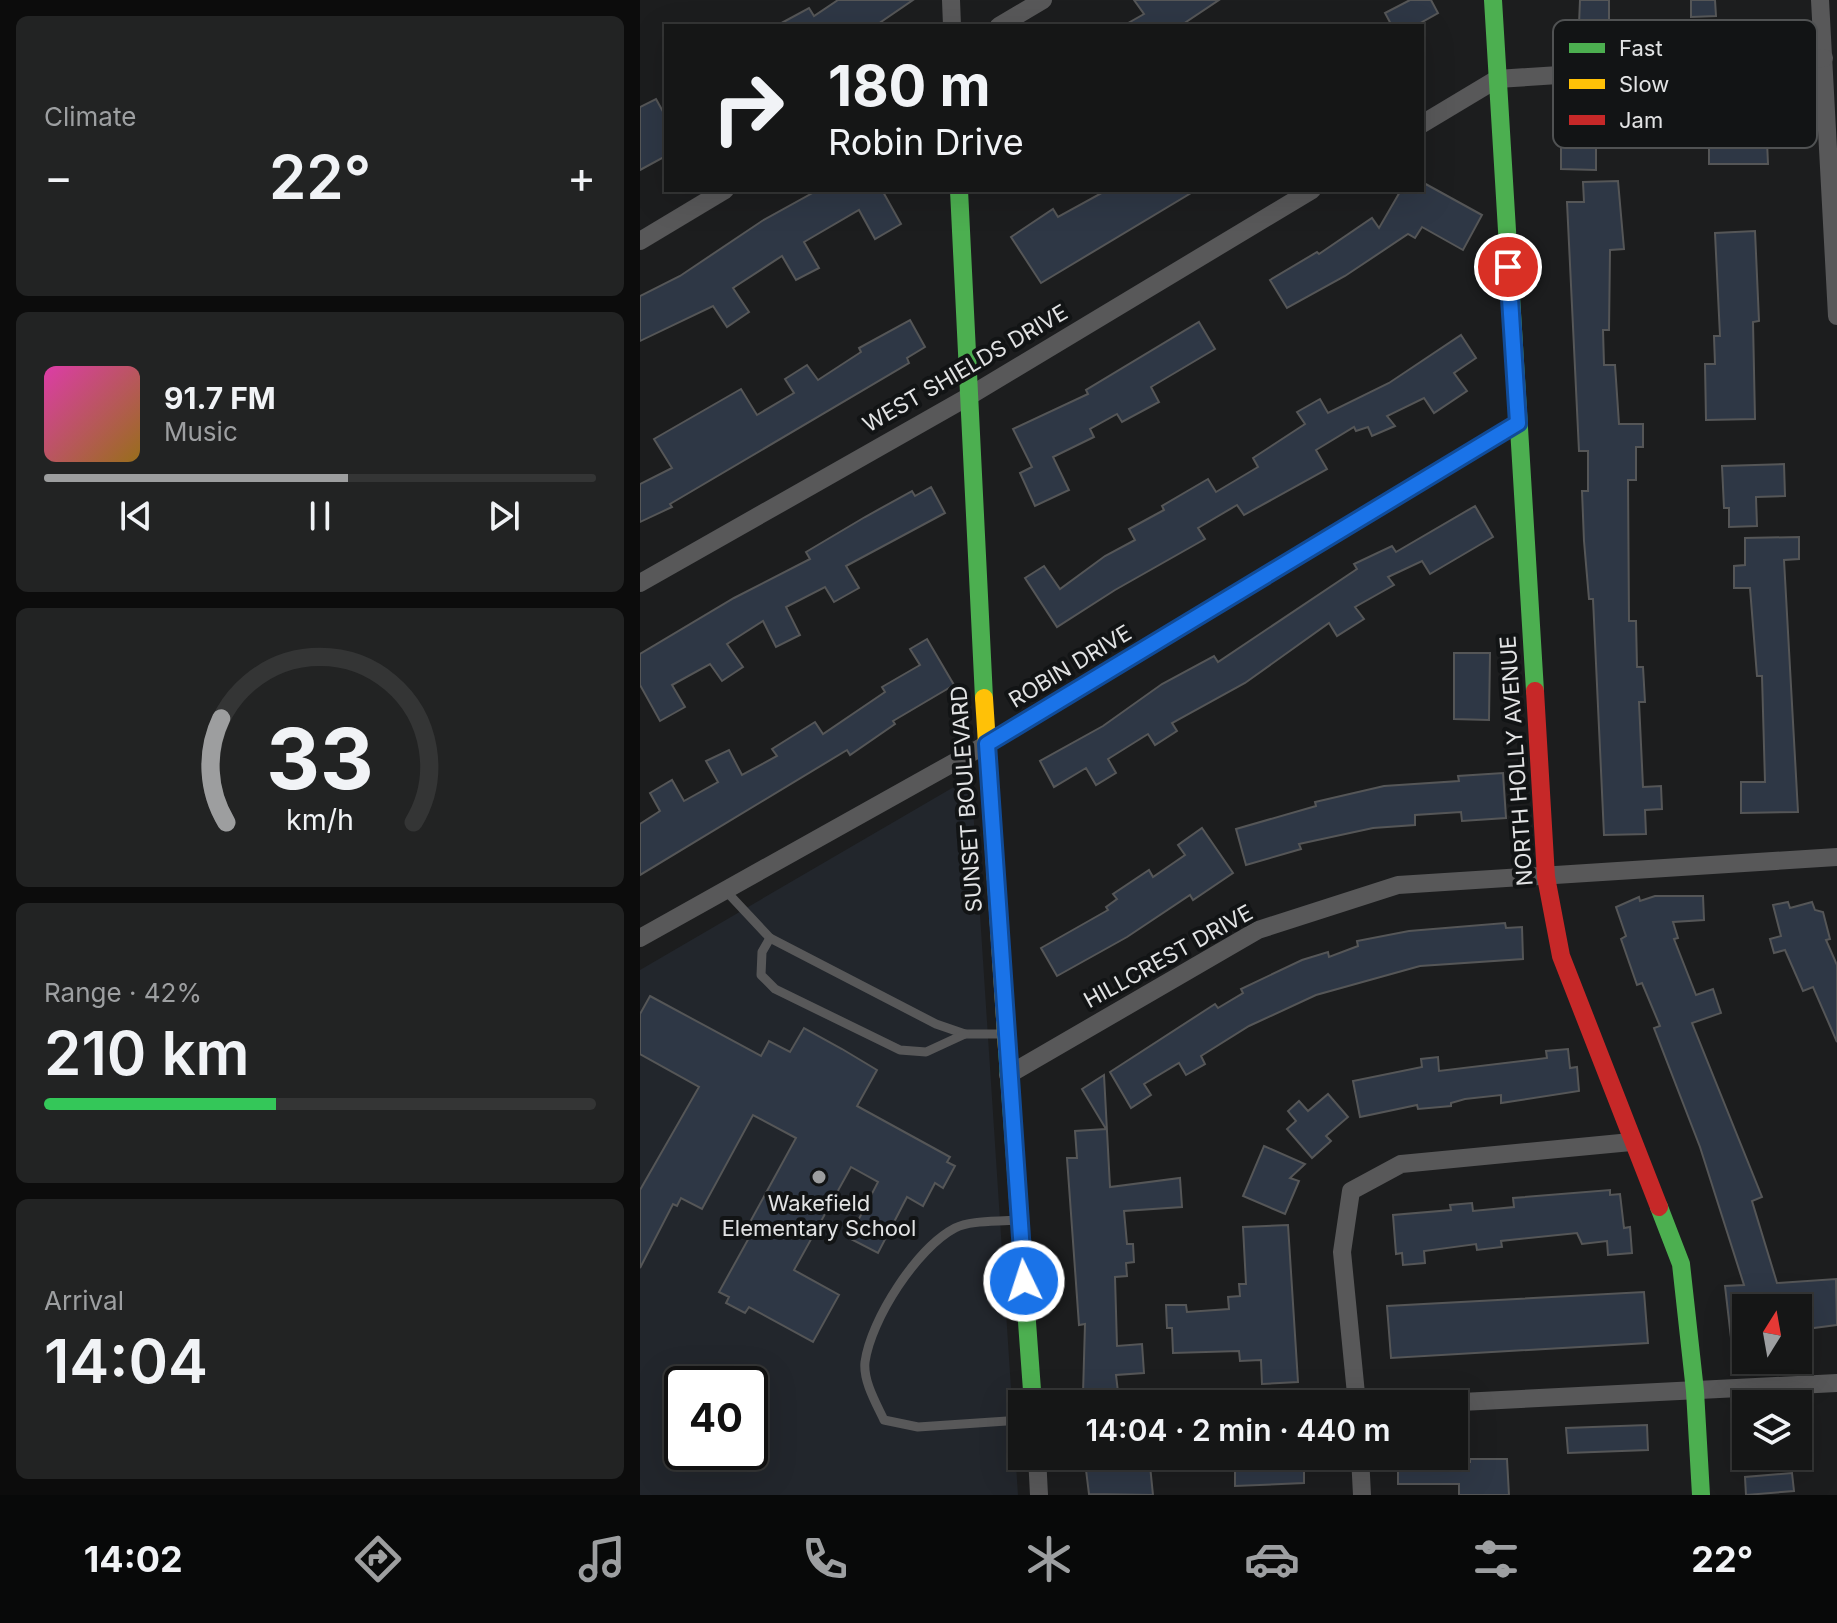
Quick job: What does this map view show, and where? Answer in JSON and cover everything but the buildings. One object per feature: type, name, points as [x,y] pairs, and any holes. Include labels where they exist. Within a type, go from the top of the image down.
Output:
[{"type":"street","points":[[951,0],[952,24]]},
{"type":"street","points":[[1002,24],[1043,0]]},
{"type":"street","name":"NORTH HOLLY AVENUE","points":[[1493,0],[1546,877],[1561,956],[1681,1264],[1695,1391],[1701,1495]]},
{"type":"street","points":[[1820,0],[1837,316]]},
{"type":"street","points":[[1817,58],[1824,58]]},
{"type":"street","points":[[1424,123],[1497,79],[1553,75]]},
{"type":"street","points":[[640,241],[722,192]]},
{"type":"street","name":"SUNSET BOULEVARD","points":[[959,192],[966,398],[987,744],[1032,1390]]},
{"type":"street","name":"WEST SHIELDS DRIVE","points":[[640,583],[966,398],[1309,192]]},
{"type":"street","name":"ROBIN DRIVE","points":[[640,938],[987,744],[1518,423]]},
{"type":"street","name":"HILLCREST DRIVE","points":[[1008,1075],[1258,930],[1398,885],[1837,857]]},
{"type":"street","points":[[1356,1390],[1342,1252],[1351,1191],[1401,1164],[1631,1142]]},
{"type":"street","points":[[1468,1402],[1837,1383]]},
{"type":"street","points":[[1038,1470],[1039,1495]]},
{"type":"street","points":[[1361,1470],[1362,1495]]},
{"type":"lane","points":[[725,890],[770,938],[936,1024],[965,1034],[1005,1034]]},
{"type":"lane","points":[[770,938],[762,952],[761,975],[775,989],[900,1050],[926,1052],[965,1034]]},
{"type":"lane","points":[[1008,1421],[918,1427],[884,1420],[871,1392],[864,1365],[881,1320],[911,1268],[932,1242],[959,1226],[1019,1220]]},
{"type":"shaded area","name":"Wakefield Elementary School","points":[[971,777],[1011,1390],[1008,1390],[1008,1470],[1016,1470],[1018,1495],[640,1495],[640,970]]},
{"type":"traffic: fast","points":[[1493,0],[1535,691]]},
{"type":"traffic: fast","points":[[959,192],[984,698]]},
{"type":"traffic: fast","points":[[1007,1049],[1032,1390]]},
{"type":"traffic: fast","points":[[1659,1207],[1681,1264],[1695,1391],[1701,1495]]},
{"type":"traffic: slow","points":[[984,698],[1007,1049]]},
{"type":"traffic: jam","points":[[1535,691],[1546,877],[1561,956],[1659,1207]]},
{"type":"place","name":"Wakefield Elementary School","points":[[819,1177]]},
{"type":"route","points":[[1024,1281],[987,744],[1518,423],[1508,267]]}]
